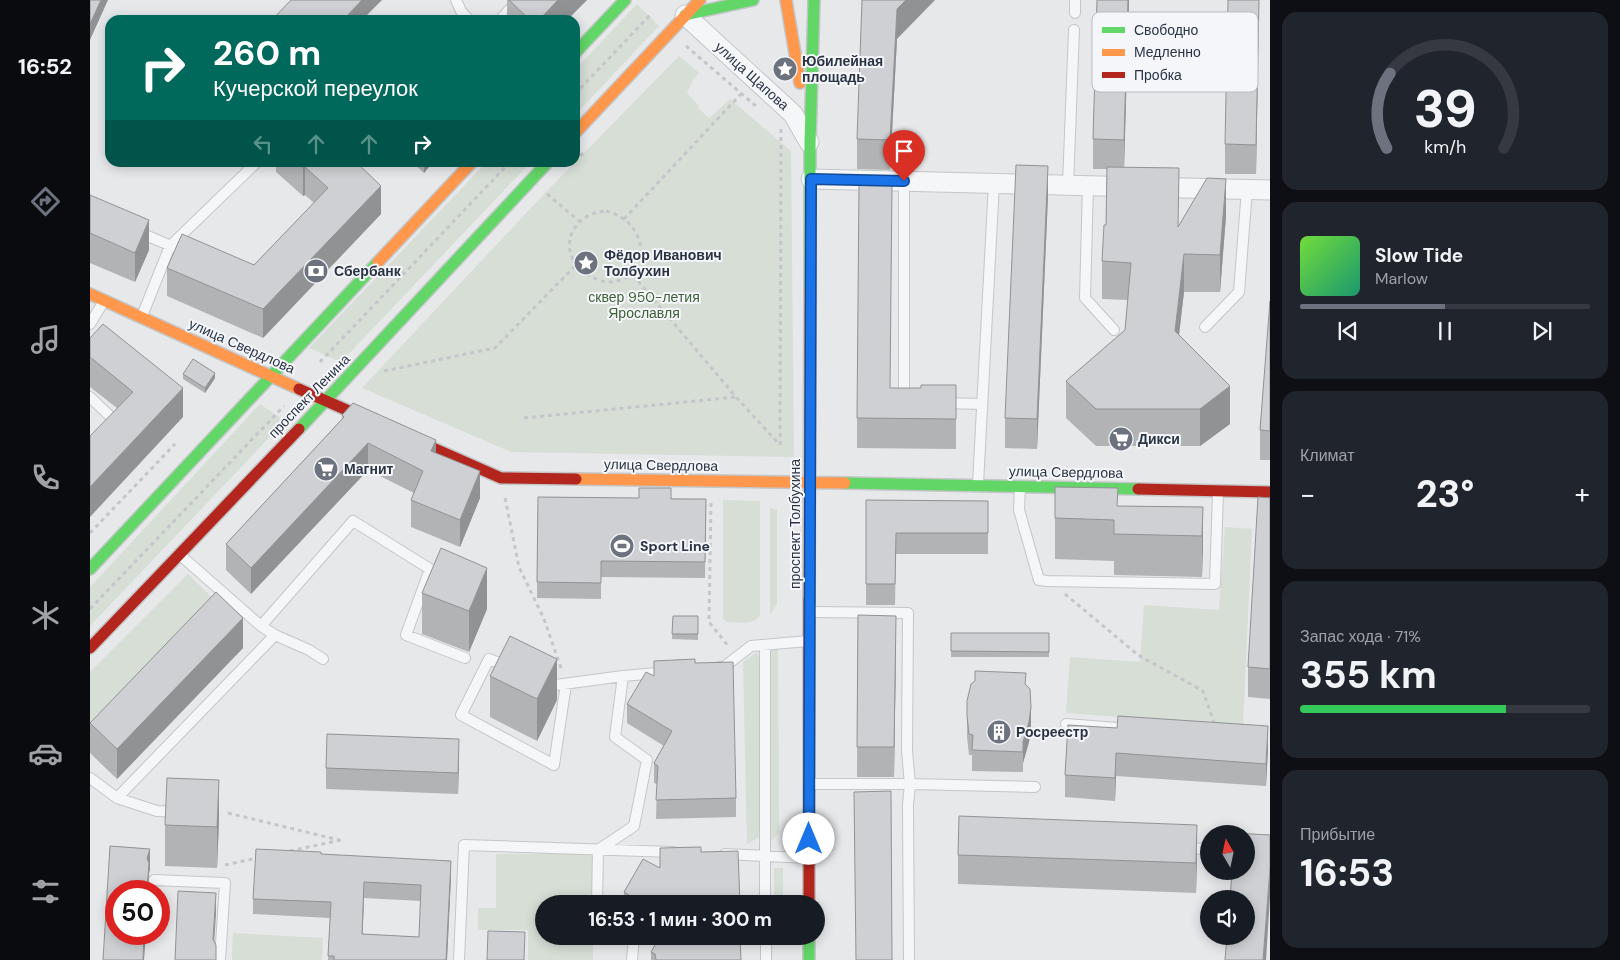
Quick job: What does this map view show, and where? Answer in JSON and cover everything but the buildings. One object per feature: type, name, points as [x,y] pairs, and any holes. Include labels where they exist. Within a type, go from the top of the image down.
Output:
[{"type":"main road","points":[[580,48],[625,0]]},
{"type":"main road","points":[[580,129],[700,0]]},
{"type":"main road","points":[[685,15],[753,0]]},
{"type":"main road","name":"проспект Толбухина","points":[[786,0],[810,144]]},
{"type":"main road","name":"проспект Толбухина","points":[[809,895],[810,144],[814,0]]},
{"type":"main road","points":[[90,569],[270,375],[467,167]]},
{"type":"main road","name":"проспект Ленина","points":[[90,648],[543,167]]},
{"type":"main road","name":"улица Свердлова","points":[[90,294],[501,478],[978,485],[1270,492]]},
{"type":"main road","points":[[809,945],[809,960]]},
{"type":"street","name":"улица Щапова","points":[[685,15],[793,114],[810,144]]},
{"type":"street","points":[[811,179],[1270,190]]},
{"type":"lane","points":[[456,0],[465,15]]},
{"type":"lane","points":[[504,15],[518,0]]},
{"type":"lane","points":[[1075,0],[1075,13]]},
{"type":"lane","points":[[1068,185],[1074,30]]},
{"type":"lane","points":[[142,317],[170,246],[252,167]]},
{"type":"lane","points":[[904,181],[904,402],[913,402]]},
{"type":"lane","points":[[978,485],[994,183]]},
{"type":"lane","points":[[1088,185],[1085,298],[1114,330]]},
{"type":"lane","points":[[1205,327],[1239,292],[1247,189]]},
{"type":"lane","points":[[130,229],[188,253]]},
{"type":"lane","points":[[90,324],[105,300]]},
{"type":"lane","points":[[90,397],[116,422],[110,428]]},
{"type":"lane","points":[[933,403],[982,404]]},
{"type":"lane","points":[[1020,486],[1019,510],[1024,528],[1040,580],[1048,581],[1215,584],[1218,491]]},
{"type":"lane","points":[[261,626],[353,521],[430,569],[406,635],[465,658]]},
{"type":"lane","points":[[179,554],[261,626],[275,635],[310,650],[323,659]]},
{"type":"lane","points":[[810,612],[908,613],[908,751],[910,784],[908,805],[909,960]]},
{"type":"lane","points":[[117,798],[275,635]]},
{"type":"lane","points":[[707,668],[724,667],[752,646],[810,641]]},
{"type":"lane","points":[[765,645],[765,895]]},
{"type":"lane","points":[[566,684],[554,765],[461,715],[488,659],[556,685],[681,671]]},
{"type":"lane","points":[[598,850],[634,826],[647,760],[615,737],[623,676]]},
{"type":"lane","points":[[1066,724],[1142,730]]},
{"type":"lane","points":[[90,778],[117,798],[157,811],[187,812]]},
{"type":"lane","points":[[810,784],[1035,787]]},
{"type":"lane","points":[[459,960],[464,845],[686,853]]},
{"type":"lane","points":[[1179,848],[1200,849]]},
{"type":"lane","points":[[596,895],[598,850]]},
{"type":"lane","points":[[715,854],[809,858]]},
{"type":"lane","points":[[170,880],[225,882],[220,960]]},
{"type":"lane","points":[[632,960],[633,945]]},
{"type":"lane","points":[[766,945],[766,960]]},
{"type":"path","points":[[580,89],[651,14]]},
{"type":"path","points":[[685,46],[761,111]]},
{"type":"path","points":[[624,219],[741,94]]},
{"type":"path","points":[[633,275],[736,397],[780,445],[781,128]]},
{"type":"path","points":[[320,362],[505,167]]},
{"type":"path","points":[[545,193],[579,221]]},
{"type":"path","points":[[606,211],[624,219],[632,227],[640,241],[641,255],[639,267],[633,275],[606,282],[584,273],[576,265],[570,248],[570,238],[573,229],[579,221],[587,215],[606,211]]},
{"type":"path","points":[[377,372],[495,348],[576,265]]},
{"type":"path","points":[[524,418],[736,397]]},
{"type":"path","points":[[90,609],[284,406]]},
{"type":"path","points":[[90,532],[178,440]]},
{"type":"path","points":[[501,478],[519,567],[544,619],[566,684]]},
{"type":"path","points":[[711,496],[709,622],[738,657]]},
{"type":"path","points":[[1048,581],[1138,655],[1203,691],[1215,726]]},
{"type":"path","points":[[228,813],[341,840],[283,852]]},
{"type":"path","points":[[225,865],[264,856]]},
{"type":"green space","points":[[637,4],[659,26],[580,110],[580,65]]},
{"type":"green space","name":"сквер 950-летия Ярославля","points":[[679,56],[699,73],[693,80],[687,93],[699,106],[698,108],[709,118],[730,99],[791,151],[794,457],[511,452],[362,388],[570,167],[580,167],[580,157]]},
{"type":"green space","points":[[482,167],[526,167],[341,362],[309,348]]},
{"type":"green space","points":[[260,404],[285,421],[90,626],[90,587]]},
{"type":"green space","points":[[723,500],[760,501],[760,614],[758,618],[750,622],[727,622],[723,619]]},
{"type":"green space","points":[[770,508],[777,510],[777,604],[770,615]]},
{"type":"green space","points":[[1225,527],[1252,529],[1243,726],[1066,713],[1070,657],[1140,662],[1144,605],[1219,610]]},
{"type":"green space","points":[[188,574],[222,607],[93,738],[90,736],[90,672]]},
{"type":"green space","points":[[768,649],[778,649],[779,834],[769,842]]},
{"type":"green space","points":[[757,652],[760,659],[761,836],[747,844],[743,662]]},
{"type":"green space","points":[[496,854],[593,854],[593,895],[535,895],[535,945],[593,945],[593,960],[528,960],[528,930],[478,930],[478,908],[496,908]]},
{"type":"green space","points":[[774,868],[783,868],[783,895],[774,895]]},
{"type":"green space","points":[[233,933],[323,938],[322,960],[232,960]]},
{"type":"traffic: fast","points":[[580,48],[625,0]]},
{"type":"traffic: fast","points":[[685,15],[753,0]]},
{"type":"traffic: fast","points":[[810,289],[810,144],[814,0]]},
{"type":"traffic: fast","points":[[299,429],[543,167]]},
{"type":"traffic: fast","points":[[90,569],[378,262]]},
{"type":"traffic: fast","points":[[845,483],[1138,489]]},
{"type":"traffic: fast","points":[[809,945],[809,960]]},
{"type":"traffic: slow","points":[[580,128],[700,0]]},
{"type":"traffic: slow","points":[[786,0],[800,83]]},
{"type":"traffic: slow","points":[[378,262],[467,167]]},
{"type":"traffic: slow","points":[[809,600],[810,289]]},
{"type":"traffic: slow","points":[[90,294],[299,389]]},
{"type":"traffic: slow","points":[[576,479],[845,483]]},
{"type":"traffic: jam","points":[[299,389],[501,478],[576,479]]},
{"type":"traffic: jam","points":[[90,648],[299,429]]},
{"type":"traffic: jam","points":[[1138,489],[1270,492]]},
{"type":"traffic: jam","points":[[809,600],[809,895]]},
{"type":"place","name":"Юбилейная площадь","points":[[785,69]]},
{"type":"place","name":"Фёдор Иванович Толбухин","points":[[586,263]]},
{"type":"place","name":"Сбербанк","points":[[316,271]]},
{"type":"place","name":"Дикси","points":[[1121,439]]},
{"type":"place","name":"Магнит","points":[[326,469]]},
{"type":"place","name":"Sport Line","points":[[622,546]]},
{"type":"place","name":"Росреестр","points":[[999,732]]},
{"type":"route","points":[[809,839],[811,179],[904,181]]}]
